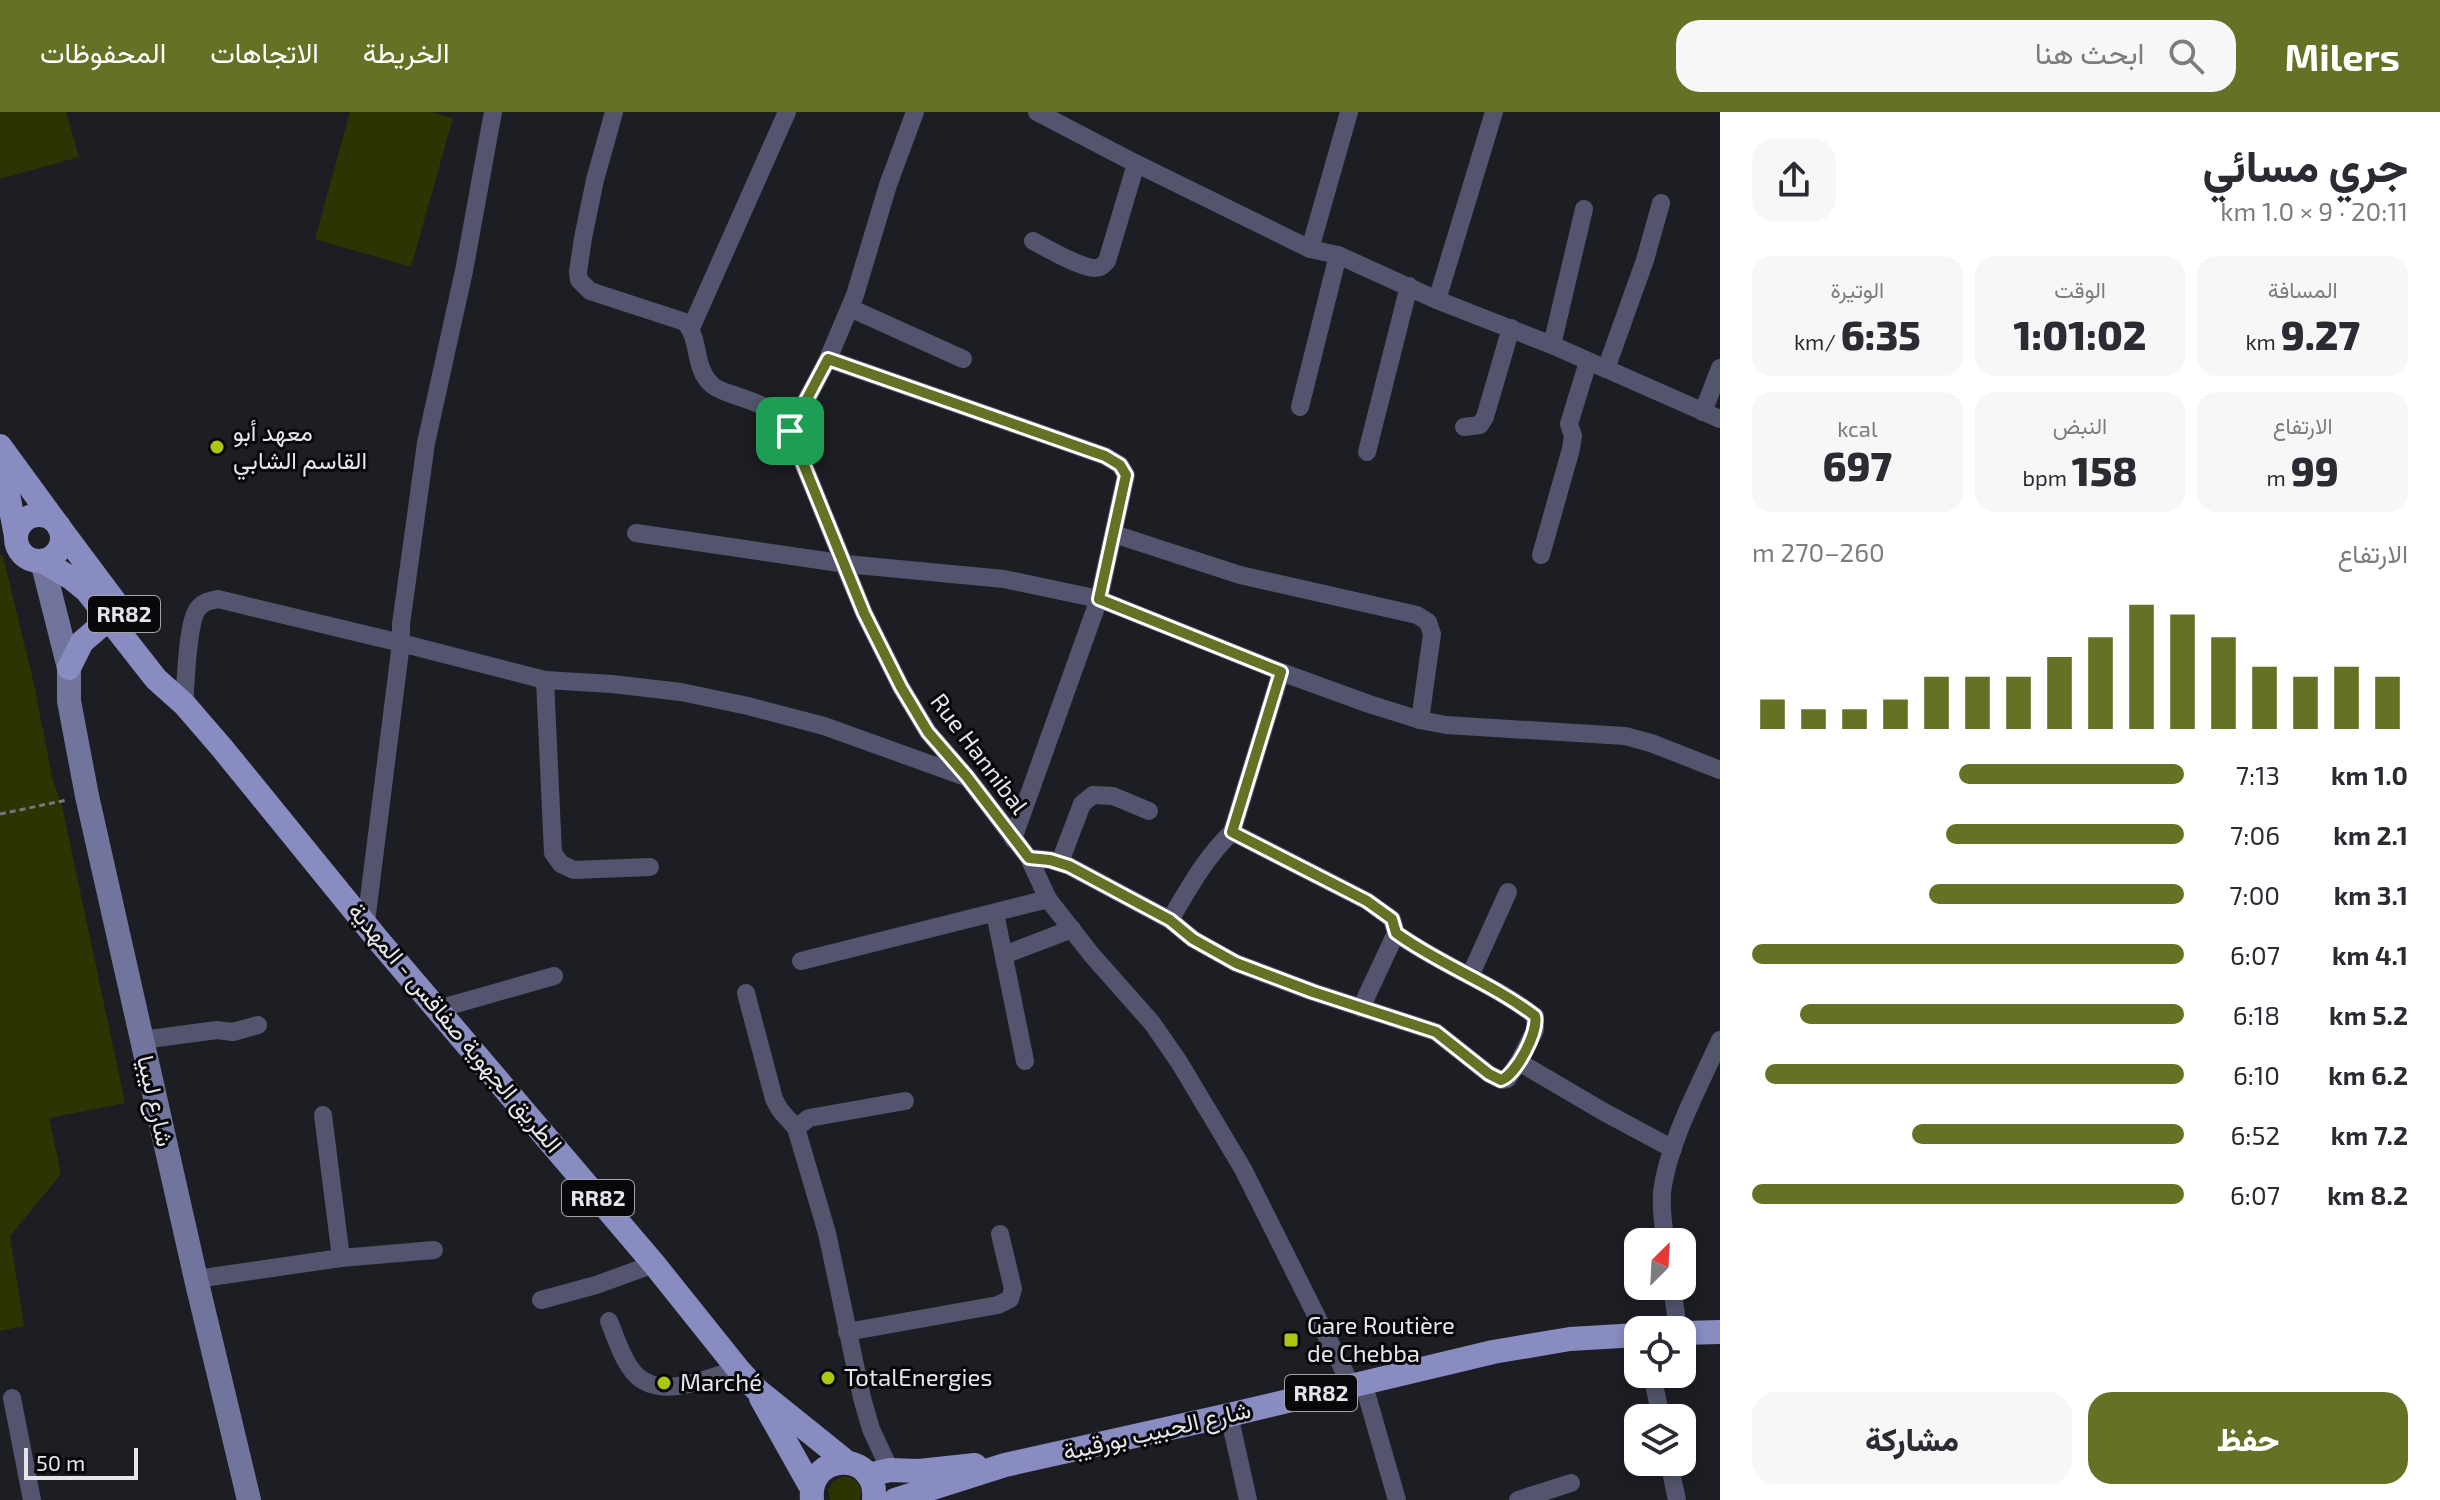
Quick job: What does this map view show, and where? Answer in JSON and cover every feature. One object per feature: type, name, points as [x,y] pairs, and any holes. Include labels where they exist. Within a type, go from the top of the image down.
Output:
[{"type":"main road","name":"الطريق الجهوية صفاقس - المهدية","points":[[0,448],[57,524],[156,679],[184,704],[654,1264],[738,1369],[756,1389],[869,1469]]},
{"type":"main road","name":"الطريق الجهوية صفاقس - المهدية","points":[[0,448],[20,548],[71,578],[114,612]]},
{"type":"main road","points":[[40,515],[57,524],[62,534],[60,548],[49,559],[20,548],[17,529],[26,518],[40,515]]},
{"type":"main road","name":"شارع ليبيا","points":[[20,548],[69,668],[69,701],[87,796],[249,1500]]},
{"type":"main road","name":"شارع ليبيا","points":[[20,548],[55,675],[69,701]]},
{"type":"main road","points":[[69,668],[82,642],[114,612]]},
{"type":"main road","points":[[1696,1331],[1720,1332]]},
{"type":"main road","name":"شارع الحبيب بورقيبة","points":[[895,1500],[1005,1465],[1493,1352],[1570,1339],[1624,1336]]},
{"type":"main road","name":"الطريق الجهوية صفاقس - المهدية","points":[[756,1389],[811,1496]]},
{"type":"main road","name":"RR82","points":[[811,1496],[814,1481],[824,1468],[832,1464],[869,1469]]},
{"type":"main road","name":"شارع الحبيب بورقيبة","points":[[869,1469],[919,1471],[1005,1465]]},
{"type":"main road","points":[[869,1469],[874,1500]]},
{"type":"street","points":[[366,922],[426,443],[464,271],[493,112]]},
{"type":"street","points":[[614,112],[583,238],[579,280],[590,291],[685,322],[691,328],[787,112]]},
{"type":"street","points":[[790,431],[828,359],[850,308],[884,197],[915,112]]},
{"type":"street","points":[[1037,112],[1310,249],[1338,255],[1712,416],[1720,368]]},
{"type":"street","points":[[1310,249],[1349,112]]},
{"type":"street","points":[[1437,300],[1494,112]]},
{"type":"street","points":[[1033,241],[1094,268],[1101,266],[1107,261],[1136,164]]},
{"type":"street","points":[[1541,555],[1573,441],[1569,424],[1645,260],[1661,203]]},
{"type":"street","points":[[1552,345],[1584,209]]},
{"type":"street","points":[[1300,407],[1338,255]]},
{"type":"street","points":[[1367,452],[1409,286]]},
{"type":"street","points":[[850,308],[963,359]]},
{"type":"street","name":"Rue Hannibal","points":[[691,328],[700,371],[713,387],[763,405],[780,416],[790,431],[864,613],[901,687],[928,732],[1029,858],[1048,899],[1152,1023],[1179,1062],[1243,1169],[1357,1384],[1397,1500]]},
{"type":"street","points":[[1464,427],[1480,425],[1485,417],[1511,328]]},
{"type":"street","points":[[828,359],[1105,456],[1120,465],[1126,475],[1099,599],[1013,839]]},
{"type":"street","points":[[636,533],[846,564],[1004,579],[1099,599],[1281,672],[1420,720],[1446,725],[1625,736],[1720,770]]},
{"type":"street","points":[[1114,534],[1240,575],[1417,615],[1428,622],[1432,634],[1420,720]]},
{"type":"street","points":[[184,704],[195,612],[204,602],[218,599],[545,680],[681,692],[748,706],[824,726],[967,777]]},
{"type":"street","points":[[1170,920],[1200,868],[1232,832],[1281,672]]},
{"type":"street","points":[[545,680],[553,853],[561,864],[574,870],[650,867]]},
{"type":"street","points":[[1060,862],[1082,804],[1093,795],[1113,796],[1149,811]]},
{"type":"street","points":[[1029,858],[1060,862],[1170,920],[1193,939],[1236,963],[1436,1032],[1501,1080],[1513,1073],[1535,1030],[1535,1016],[1396,933],[1392,919],[1367,901],[1232,832]]},
{"type":"street","points":[[1470,976],[1508,892]]},
{"type":"street","points":[[801,961],[1048,899]]},
{"type":"street","points":[[995,913],[1025,1061]]},
{"type":"street","points":[[1004,955],[1072,929]]},
{"type":"street","points":[[1361,1008],[1396,933]]},
{"type":"street","points":[[438,1009],[554,976]]},
{"type":"street","points":[[746,993],[774,1099],[796,1128],[827,1233],[871,1429],[869,1469]]},
{"type":"street","points":[[142,1040],[217,1030],[233,1032],[258,1025]]},
{"type":"street","points":[[1665,1228],[1662,1194],[1673,1149],[1720,1040]]},
{"type":"street","points":[[1519,1062],[1673,1149]]},
{"type":"street","points":[[796,1128],[809,1118],[905,1101]]},
{"type":"street","points":[[323,1115],[341,1258]]},
{"type":"street","points":[[847,1332],[998,1305],[1010,1299],[1013,1289],[1000,1234]]},
{"type":"street","points":[[196,1279],[341,1258],[434,1250]]},
{"type":"street","points":[[541,1300],[596,1285],[654,1264]]},
{"type":"street","points":[[609,1321],[624,1356],[638,1376],[653,1384],[677,1386],[738,1369]]},
{"type":"street","points":[[12,1398],[32,1500]]},
{"type":"street","points":[[1229,1415],[1248,1500]]},
{"type":"street","points":[[1672,1476],[1677,1500]]},
{"type":"street","points":[[1518,1500],[1571,1483]]},
{"type":"path","points":[[0,814],[87,796]]},
{"type":"green space","points":[[0,112],[66,112],[79,157],[0,179]]},
{"type":"green space","points":[[350,112],[430,112],[453,118],[411,267],[315,239]]},
{"type":"green space","points":[[0,555],[3,556],[33,680],[53,781],[62,806],[125,1103],[49,1118],[61,1174],[10,1236],[24,1326],[0,1331]]},
{"type":"green space","points":[[845,1476],[858,1484],[860,1500],[830,1500],[828,1490],[833,1481]]},
{"type":"place","name":"معهد أبو القاسم الشابي","points":[[217,447]]},
{"type":"place","name":"Gare Routière de Chebba","points":[[1291,1340]]},
{"type":"place","name":"TotalEnergies","points":[[828,1378]]},
{"type":"place","name":"Marché","points":[[664,1383]]},
{"type":"route","points":[[828,359],[1105,456],[1120,465],[1126,475],[1099,599],[1281,672],[1232,832],[1384,911],[1392,919],[1396,933],[1413,945],[1535,1016],[1535,1030],[1513,1073],[1501,1080],[1436,1032],[1271,978],[1236,963],[1193,939],[1170,920],[1069,866],[1029,858],[928,732],[901,687],[864,613],[790,431],[828,359]]}]
